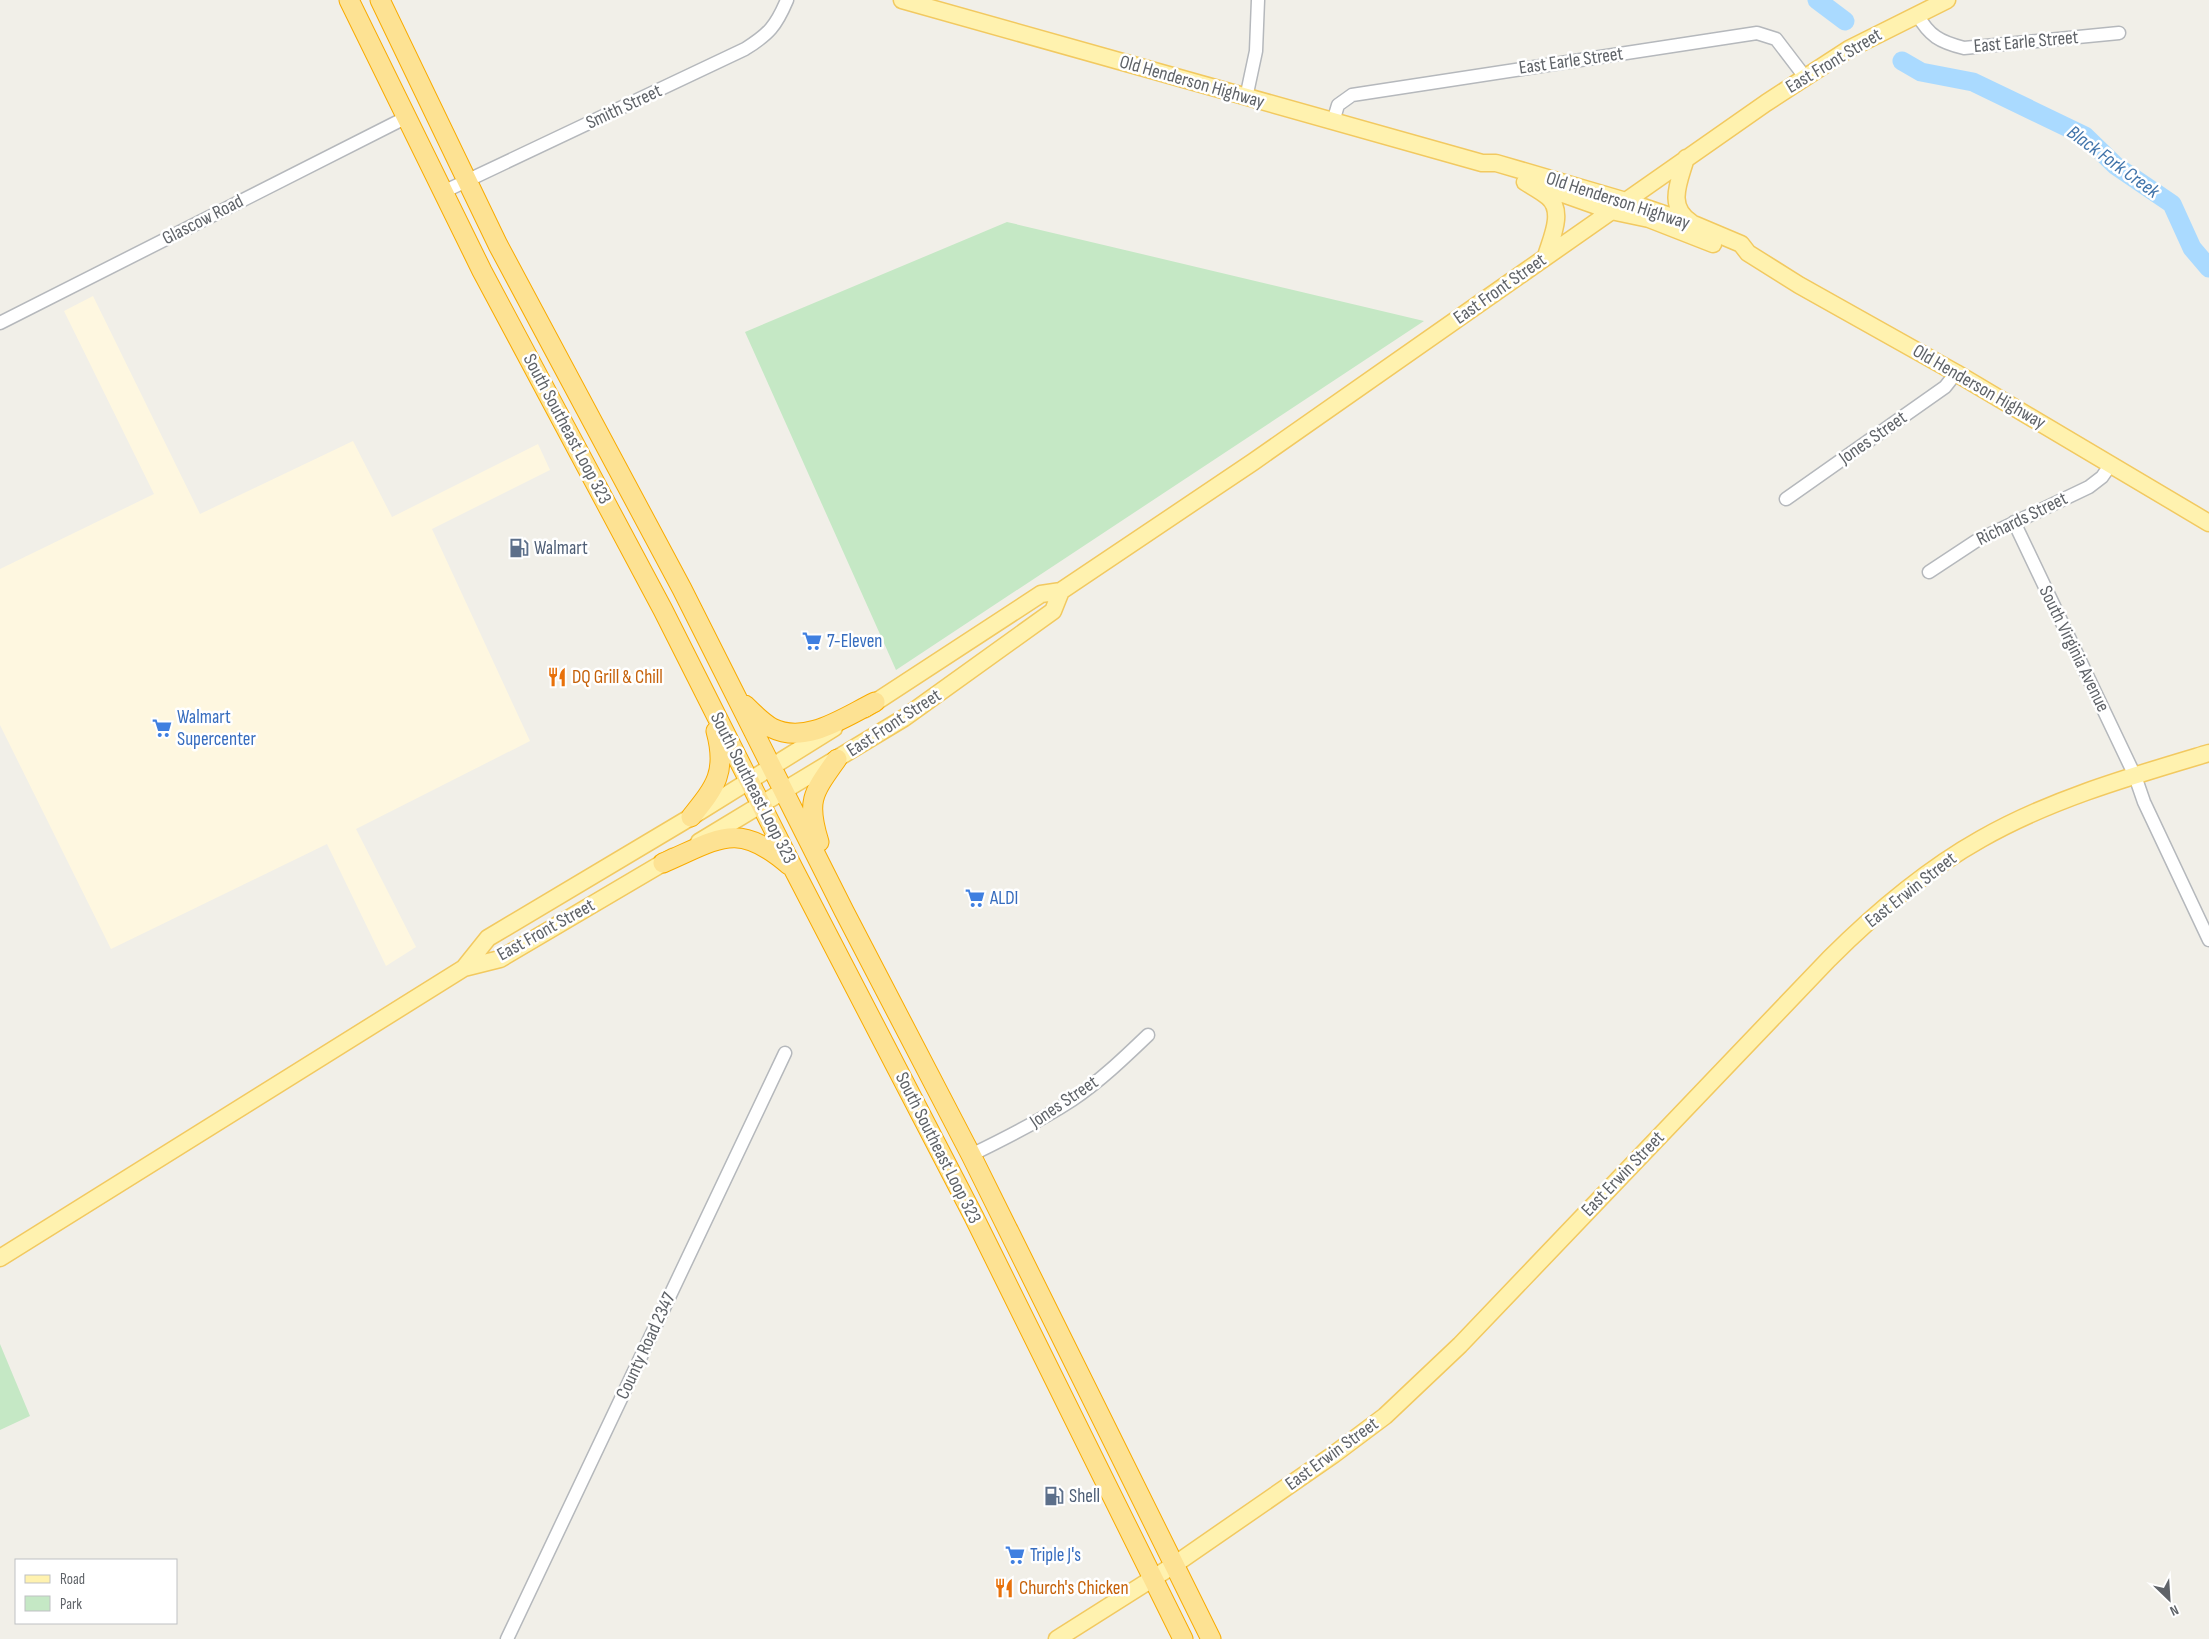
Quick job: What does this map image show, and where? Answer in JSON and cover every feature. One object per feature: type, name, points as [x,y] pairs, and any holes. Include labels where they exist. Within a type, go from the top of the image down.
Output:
[{"type":"highway","name":"South Southeast Loop 323","points":[[349,0],[487,280],[709,701],[762,804],[792,868],[974,1217],[1183,1639]]},
{"type":"highway","name":"South Southeast Loop 323","points":[[380,0],[466,181],[518,284],[599,433],[737,698],[834,891],[971,1155],[1211,1639]]},
{"type":"highway","points":[[575,444],[599,433]]},
{"type":"highway","points":[[737,698],[771,727],[797,734],[816,730],[875,702]]},
{"type":"highway","points":[[691,817],[715,786],[721,767],[721,750],[709,701]]},
{"type":"highway","points":[[834,891],[813,821],[812,807],[819,785],[837,759]]},
{"type":"highway","points":[[663,863],[714,842],[740,837],[758,843],[792,868]]},
{"type":"main road","name":"Old Henderson Highway","points":[[902,0],[1482,163],[1496,163],[1626,201],[1696,225],[1741,244],[1748,253],[1799,285],[1956,373],[2209,523]]},
{"type":"main road","name":"East Front Street","points":[[464,968],[488,938],[772,768],[1041,594],[1061,592],[1253,462],[1686,158],[1805,77],[1849,49],[1947,0]]},
{"type":"main road","points":[[1686,158],[1675,200],[1682,215],[1696,225]]},
{"type":"main road","name":"Old Henderson Highway","points":[[1482,163],[1493,172],[1649,220],[1737,253],[1748,253]]},
{"type":"main road","points":[[1525,182],[1549,198],[1554,207],[1556,218],[1546,256]]},
{"type":"main road","name":"East Front Street","points":[[464,968],[500,959],[784,792],[904,718],[1053,611],[1061,592]]},
{"type":"main road","name":"East Erwin Street","points":[[1057,1639],[1174,1565],[1346,1446],[1405,1398],[1460,1344],[1829,959],[1889,903],[1932,870],[1982,838],[2035,813],[2135,776],[2209,753]]},
{"type":"main road","points":[[0,1258],[464,968]]},
{"type":"street","name":"Smith Street","points":[[443,192],[745,49],[766,36],[780,16],[787,0]]},
{"type":"street","points":[[1246,98],[1256,51],[1258,0]]},
{"type":"street","name":"East Earle Street","points":[[1917,14],[1929,33],[1964,48],[2001,46],[2119,33]]},
{"type":"street","name":"East Earle Street","points":[[1333,122],[1338,104],[1352,95],[1757,33],[1776,39],[1805,77]]},
{"type":"street","name":"Glascow Road","points":[[0,323],[407,117]]},
{"type":"street","name":"Jones Street","points":[[1786,499],[1945,387],[1956,373]]},
{"type":"street","name":"Richards Street","points":[[1929,572],[1976,541],[2089,487],[2102,477],[2111,464]]},
{"type":"street","name":"South Virginia Avenue","points":[[2014,522],[2135,776],[2144,802],[2209,940]]},
{"type":"street","name":"Jones Street","points":[[971,1155],[1030,1126],[1073,1099],[1117,1064],[1148,1035]]},
{"type":"street","name":"County Road 2347","points":[[507,1639],[785,1053]]},
{"type":"shaded area","points":[[93,296],[200,514],[353,441],[392,517],[538,444],[550,470],[432,529],[530,741],[356,829],[416,947],[386,966],[327,844],[111,949],[0,725],[0,569],[154,494],[64,311]]},
{"type":"green space","points":[[1007,222],[1424,321],[896,670],[745,332]]},
{"type":"green space","points":[[0,1344],[30,1416],[0,1430]]},
{"type":"waterway","name":"Black Fork Creek","points":[[1817,0],[1845,21]]},
{"type":"waterway","name":"Black Fork Creek","points":[[1902,61],[1921,72],[1973,82],[2085,136],[2116,166],[2172,204],[2192,248],[2209,268]]},
{"type":"place","name":"Walmart","points":[[519,548]]},
{"type":"place","name":"7-Eleven","points":[[812,641]]},
{"type":"place","name":"DQ Grill & Chill","points":[[557,677]]},
{"type":"place","name":"Walmart Supercenter","points":[[162,728]]},
{"type":"place","name":"ALDI","points":[[975,898]]},
{"type":"place","name":"Shell","points":[[1054,1496]]},
{"type":"place","name":"Triple J's","points":[[1015,1555]]},
{"type":"place","name":"Church's Chicken","points":[[1004,1588]]}]
